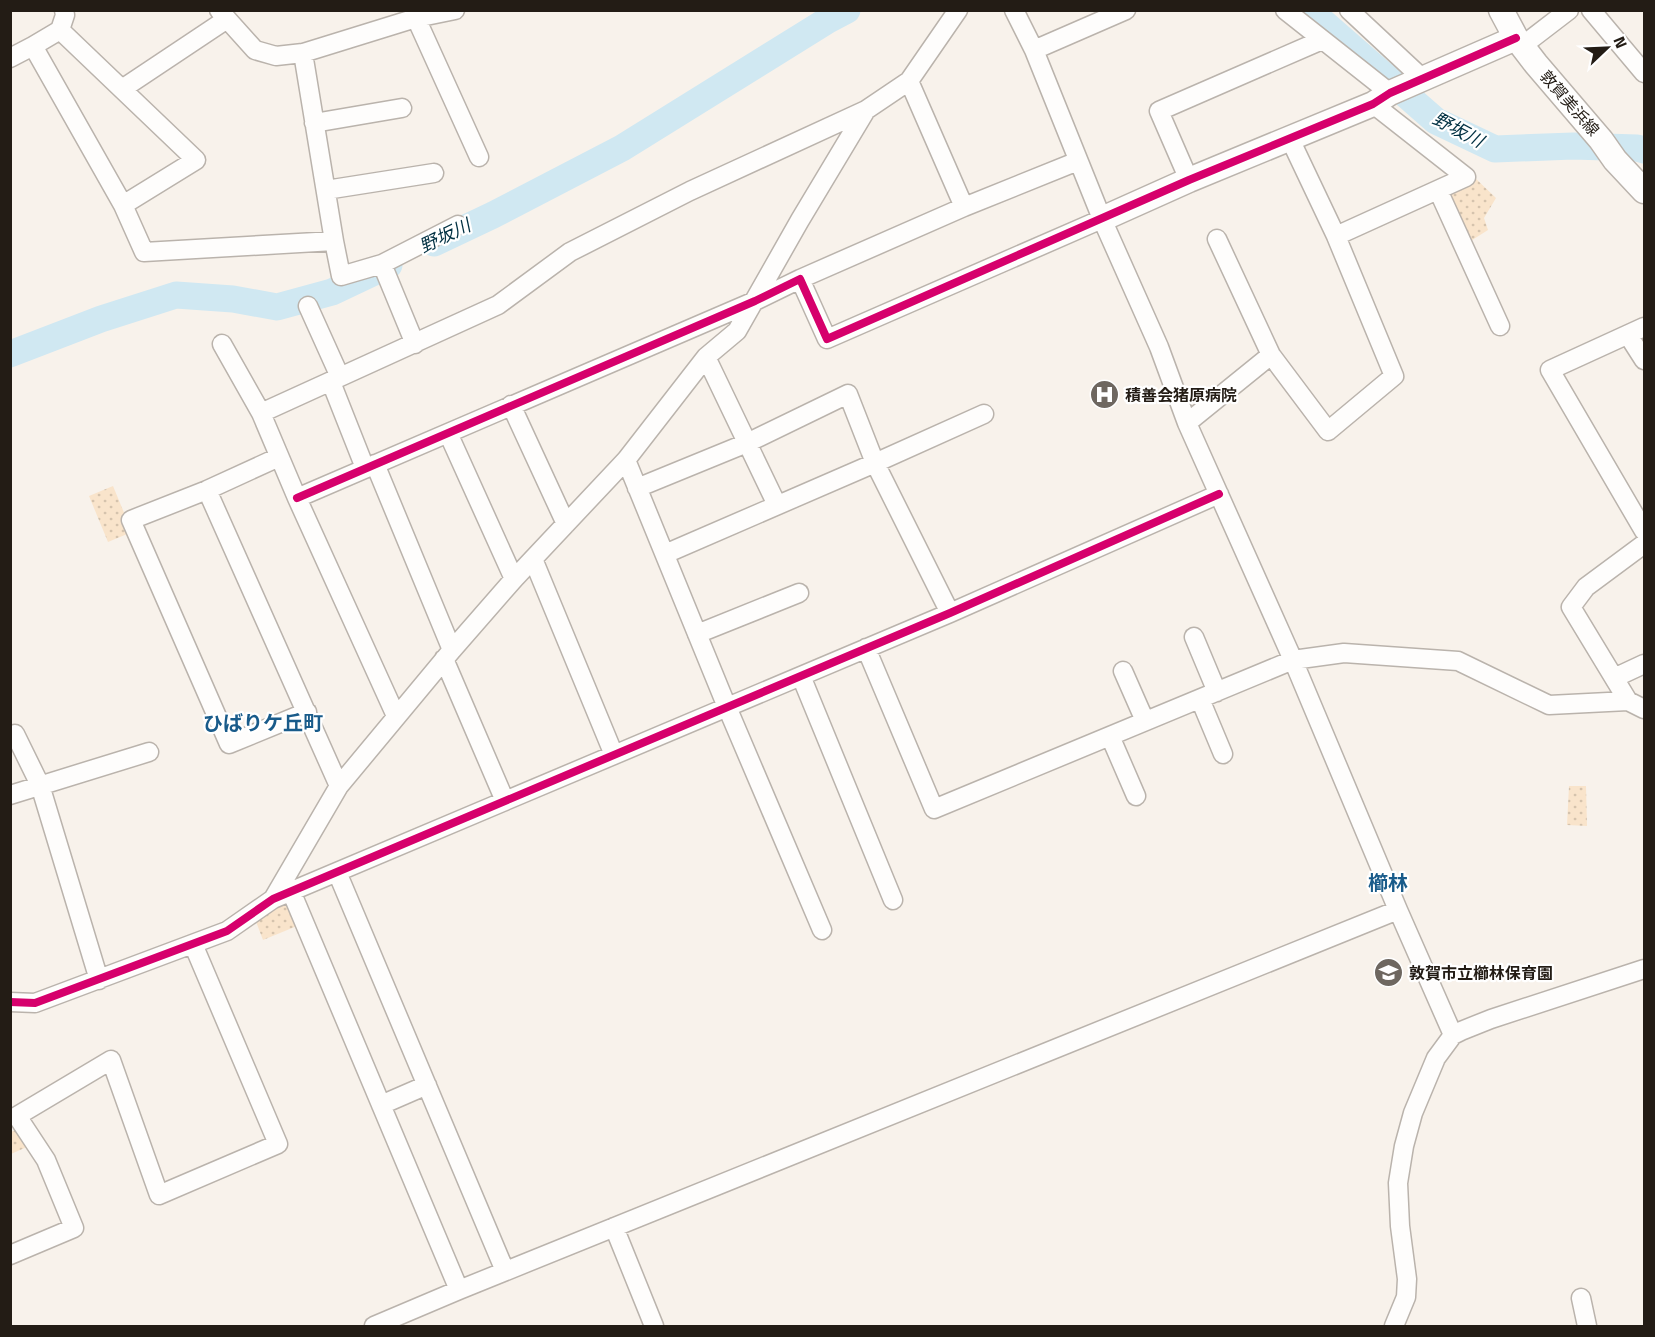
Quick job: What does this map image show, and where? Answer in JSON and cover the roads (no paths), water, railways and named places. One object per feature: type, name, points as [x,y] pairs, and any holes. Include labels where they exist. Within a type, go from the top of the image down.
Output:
[{"type":"street","points":[[10,58],[60,30],[65,15],[64,10]]},
{"type":"street","points":[[122,89],[223,15],[255,50],[276,56],[303,53],[416,18],[455,10]]},
{"type":"street","points":[[261,413],[498,305],[570,252],[690,191],[866,110],[909,81],[958,10]]},
{"type":"street","points":[[1014,10],[1034,50],[1102,219],[1159,347],[1187,423],[1293,660],[1453,1035]]},
{"type":"street","points":[[1286,10],[1322,40],[1466,177],[1336,236]]},
{"type":"street","points":[[1349,10],[1423,79]]},
{"type":"street","name":"敦賀美浜線","points":[[1501,10],[1519,42],[1615,160],[1644,191]]},
{"type":"street","points":[[800,279],[826,339],[1189,180],[1290,139],[1423,79],[1519,42],[1569,10]]},
{"type":"street","points":[[1591,10],[1644,73]]},
{"type":"street","points":[[1034,50],[1119,12]]},
{"type":"street","points":[[416,18],[479,157]]},
{"type":"street","points":[[60,30],[196,160],[123,205]]},
{"type":"street","points":[[1189,180],[1159,111],[1322,40]]},
{"type":"street","points":[[33,46],[123,205],[144,252],[334,241]]},
{"type":"street","points":[[303,53],[341,276],[382,264],[458,225]]},
{"type":"street","points":[[909,81],[964,207]]},
{"type":"street","points":[[314,123],[402,108]]},
{"type":"street","points":[[273,898],[339,786],[396,716],[514,579],[626,460],[706,357],[737,331],[800,219],[866,110]]},
{"type":"street","points":[[1217,239],[1271,356],[1328,431],[1394,375],[1336,236],[1290,139]]},
{"type":"street","points":[[297,498],[964,207],[1078,161]]},
{"type":"street","points":[[326,190],[434,173]]},
{"type":"street","points":[[1438,190],[1500,326]]},
{"type":"street","points":[[382,264],[415,344]]},
{"type":"street","points":[[308,306],[505,801]]},
{"type":"street","points":[[1644,360],[1636,331],[1550,370],[1644,531]]},
{"type":"street","points":[[222,344],[261,413],[396,716]]},
{"type":"street","points":[[1187,423],[1271,356]]},
{"type":"street","points":[[706,357],[777,505]]},
{"type":"street","points":[[637,488],[747,443],[848,394],[875,463],[950,613]]},
{"type":"street","points":[[512,405],[566,524]]},
{"type":"street","points":[[665,554],[984,414]]},
{"type":"street","points":[[448,433],[514,579]]},
{"type":"street","points":[[279,457],[207,490],[131,520],[229,744],[307,712]]},
{"type":"street","points":[[626,460],[727,707],[822,930]]},
{"type":"street","points":[[207,490],[339,786]]},
{"type":"street","points":[[10,1002],[35,1003],[227,931],[273,898],[950,613],[1219,494]]},
{"type":"street","points":[[1636,705],[1614,678],[1571,607],[1586,587],[1644,544]]},
{"type":"street","points":[[533,559],[614,755]]},
{"type":"street","points":[[697,634],[799,593]]},
{"type":"street","points":[[1194,637],[1223,754]]},
{"type":"street","points":[[866,648],[934,809],[1293,660],[1344,653],[1458,661],[1549,705],[1636,705]]},
{"type":"street","points":[[1614,678],[1644,664]]},
{"type":"street","points":[[1123,671],[1145,721]]},
{"type":"street","points":[[801,676],[893,900]]},
{"type":"street","points":[[15,734],[40,785],[99,980]]},
{"type":"street","points":[[1110,736],[1136,796]]},
{"type":"street","points":[[10,795],[149,752]]},
{"type":"street","points":[[337,872],[505,1271]]},
{"type":"street","points":[[291,891],[459,1290]]},
{"type":"street","points":[[374,1326],[1398,910]]},
{"type":"street","points":[[10,1255],[74,1228],[46,1160],[14,1112],[111,1060],[159,1195],[278,1144],[193,944]]},
{"type":"street","points":[[1394,1326],[1406,1297],[1407,1279],[1400,1226],[1398,1183],[1404,1146],[1413,1113],[1436,1058],[1453,1035],[1491,1019],[1644,969]]},
{"type":"street","points":[[381,1105],[427,1085]]},
{"type":"street","points":[[614,1227],[654,1326]]},
{"type":"street","points":[[1581,1298],[1587,1326]]},
{"type":"waterway","name":"野坂川","points":[[434,243],[622,148],[847,10]]},
{"type":"waterway","name":"野坂川","points":[[1309,10],[1436,121],[1495,149],[1573,146],[1644,150]]},
{"type":"waterway","name":"野坂川","points":[[10,354],[101,319],[176,295],[233,299],[277,307],[332,292],[389,265]]},
{"type":"place","name":"積善会猪原病院","points":[[1104,395]]},
{"type":"place","name":"敦賀市立櫛林保育園","points":[[1388,973]]},
{"type":"district","name":"ひばりケ丘町","points":[[263,723]]},
{"type":"district","name":"櫛林","points":[[1388,883]]}]
